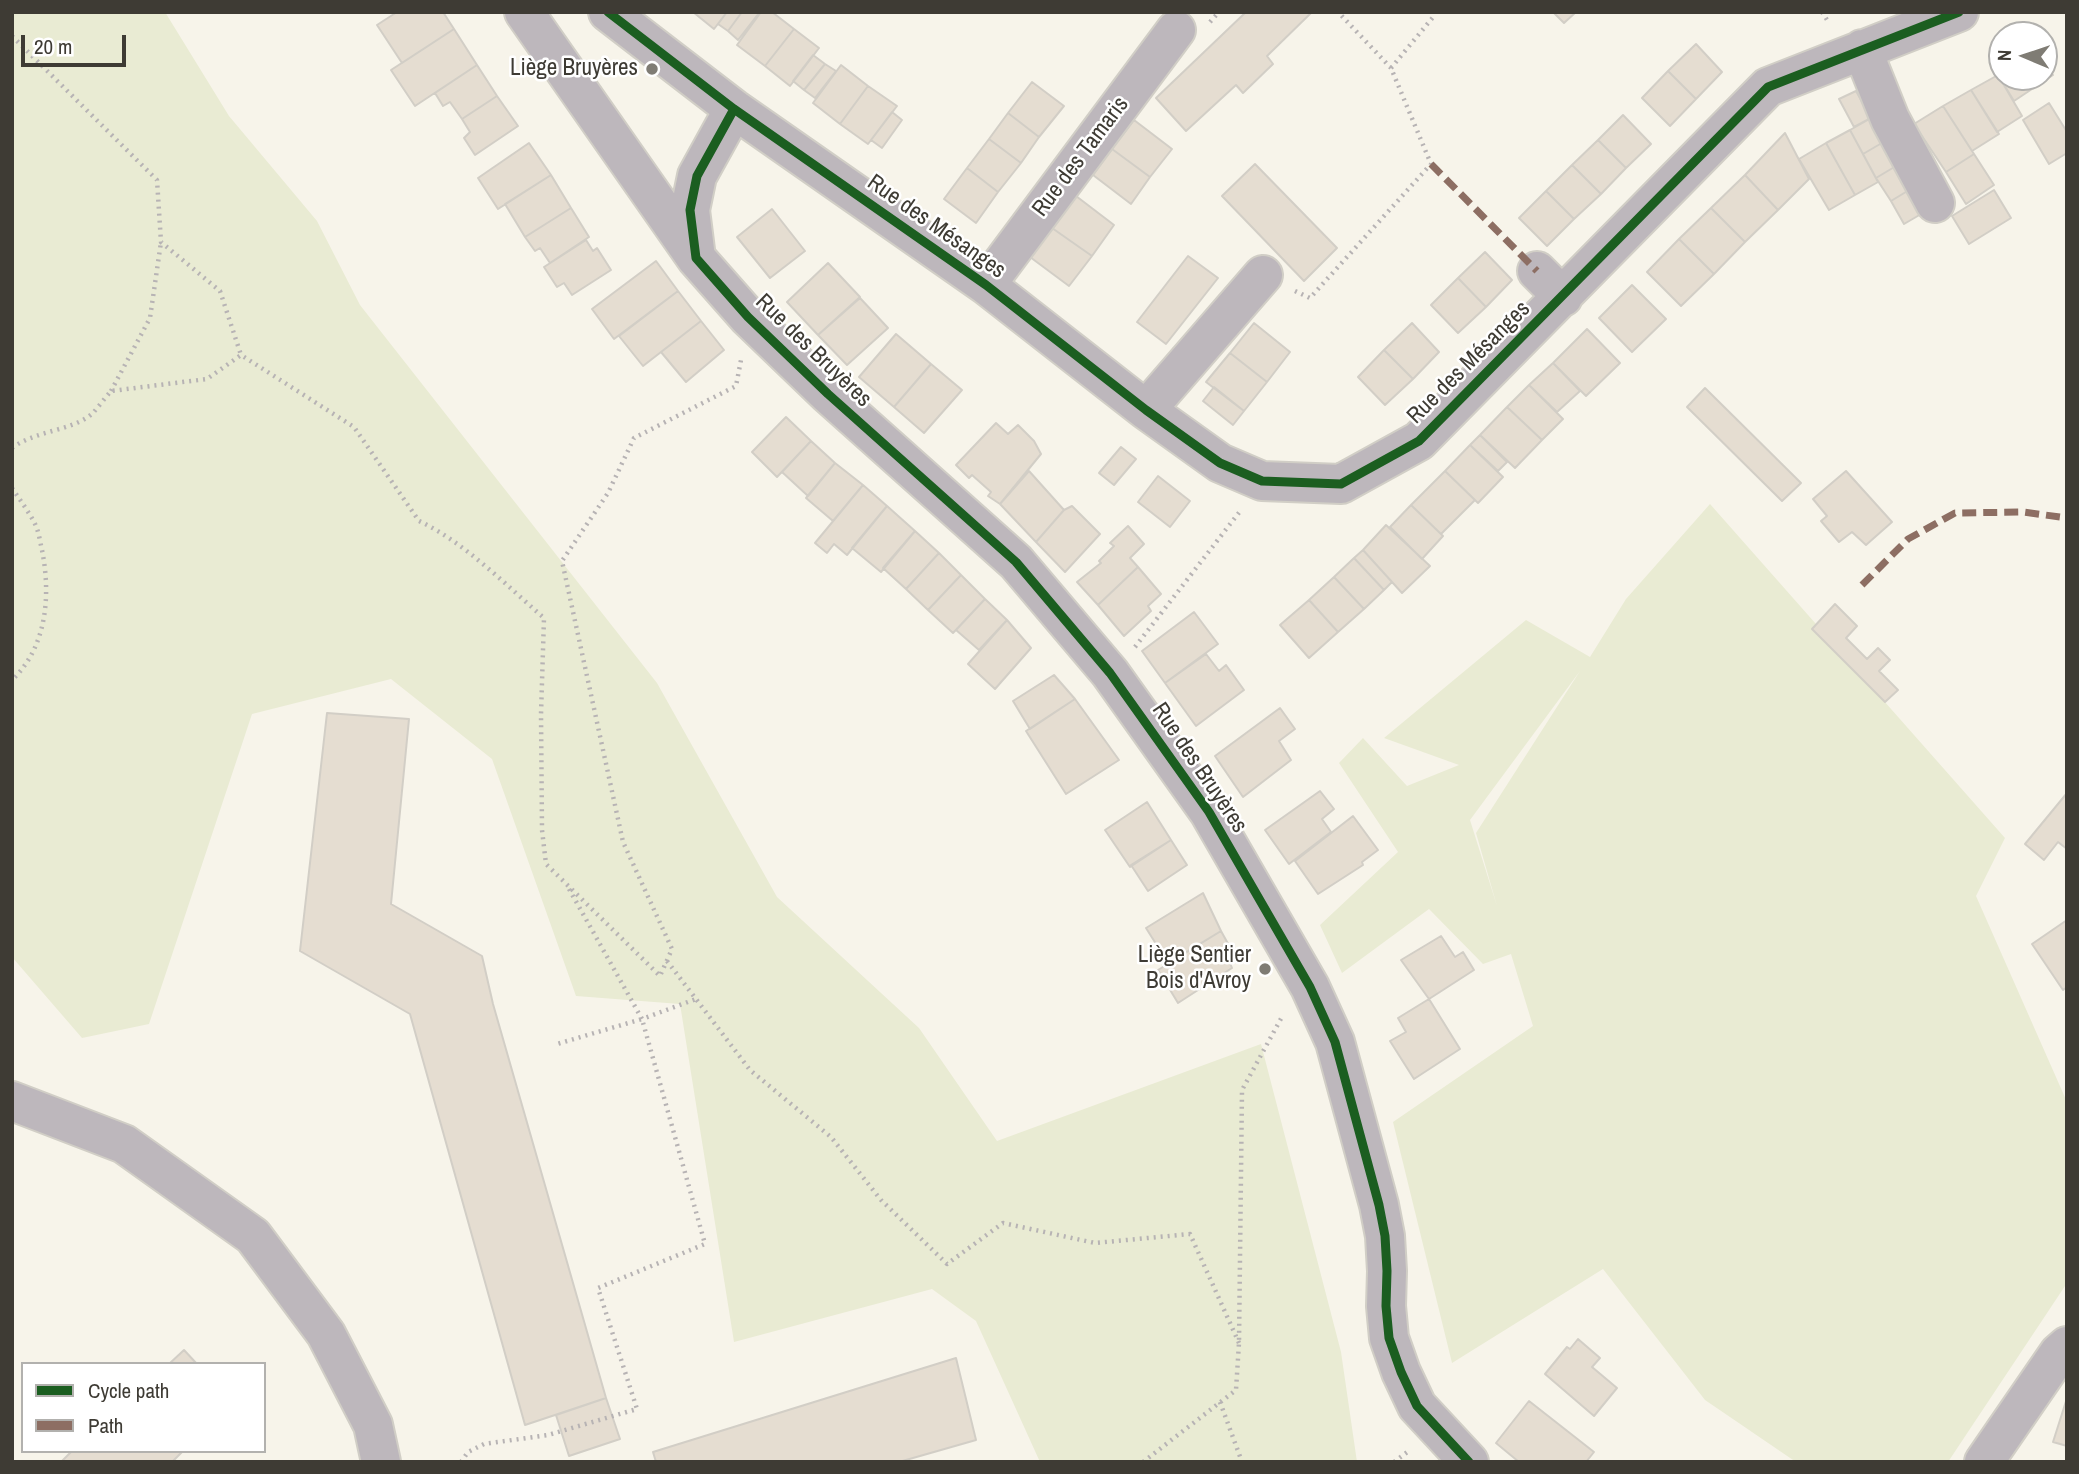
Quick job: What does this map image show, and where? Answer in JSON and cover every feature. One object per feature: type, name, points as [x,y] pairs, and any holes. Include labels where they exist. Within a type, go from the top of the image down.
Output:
[{"type":"street","name":"Rue des Bruyères","points":[[524,12],[696,258],[748,317],[828,394],[1016,562],[1111,673],[1209,812],[1310,987],[1335,1042],[1385,1236],[1389,1338],[1417,1406],[1469,1462]]},
{"type":"street","points":[[608,12],[734,109],[697,176],[690,210],[696,258]]},
{"type":"street","name":"Rue des Mésanges","points":[[734,109],[986,285],[1146,410],[1220,463],[1262,481],[1341,484],[1419,440],[1550,284],[1768,87],[1958,12]]},
{"type":"street","name":"Rue des Tamaris","points":[[986,285],[1176,30]]},
{"type":"street","points":[[1862,49],[1891,119],[1935,203]]},
{"type":"street","points":[[1146,410],[1263,275]]},
{"type":"street","points":[[12,1101],[124,1144],[253,1236],[326,1334],[373,1425],[381,1462]]},
{"type":"street","points":[[1984,1462],[2063,1349]]},
{"type":"path","points":[[1263,275],[1310,298],[1431,164],[1391,68],[1338,12]]},
{"type":"path","points":[[1391,68],[1435,13]]},
{"type":"path","points":[[12,36],[157,180],[161,242],[150,318],[111,391],[92,414],[77,422],[24,439],[12,448]]},
{"type":"path","points":[[161,242],[220,291],[241,355],[354,427],[419,521],[435,528],[544,618],[541,714],[542,830],[546,864],[660,976],[671,949],[623,842],[562,561],[608,493],[634,438],[736,386],[748,317]]},
{"type":"path","points":[[111,391],[207,379],[241,355]]},
{"type":"path","points":[[12,488],[37,526],[45,567],[47,603],[37,646],[24,669],[12,680]]},
{"type":"path","points":[[1130,652],[1241,510]]},
{"type":"path","points":[[461,1462],[468,1452],[484,1444],[548,1435],[637,1409],[598,1289],[705,1244],[642,1019],[566,883]]},
{"type":"path","points":[[666,961],[750,1070],[831,1137],[881,1200],[947,1264],[1003,1223],[1095,1243],[1190,1234],[1239,1343]]},
{"type":"path","points":[[1143,1462],[1236,1390],[1242,1090],[1284,1013],[1310,987]]},
{"type":"path","points":[[557,1044],[642,1019],[696,999]]},
{"type":"path","points":[[1220,1402],[1242,1462]]},
{"type":"green space","points":[[12,12],[165,12],[229,116],[317,221],[360,305],[657,683],[777,897],[919,1028],[997,1141],[1261,1044],[1341,1352],[1357,1462],[1040,1462],[976,1321],[932,1289],[734,1342],[680,1004],[576,996],[492,759],[391,679],[252,714],[149,1024],[82,1038],[12,957]]},
{"type":"green space","points":[[1710,504],[2005,838],[1976,896],[2067,1102],[2067,1283],[1948,1462],[1796,1462],[1705,1400],[1603,1269],[1452,1363],[1393,1122],[1533,1026],[1511,954],[1483,964],[1429,909],[1342,973],[1320,925],[1398,852],[1339,763],[1363,738],[1407,786],[1459,765],[1384,738],[1526,620],[1590,657],[1626,599]],"holes":[[[1580,671],[1476,833],[1497,906],[1470,820]]]},
{"type":"building","points":[[397,12],[443,12],[454,29],[402,63],[377,25]]},
{"type":"building","points":[[693,12],[727,12],[714,29]]},
{"type":"building","points":[[727,12],[742,12],[728,31],[718,24]]},
{"type":"building","points":[[742,12],[759,13],[738,40],[728,31]]},
{"type":"building","points":[[761,12],[772,12],[794,29],[765,66],[737,45]]},
{"type":"building","points":[[1246,12],[1312,12],[1267,56],[1273,64],[1243,93],[1236,85],[1186,131],[1156,98]]},
{"type":"building","points":[[1553,12],[1576,12],[1564,23]]},
{"type":"building","points":[[454,29],[477,65],[415,106],[391,70]]},
{"type":"building","points":[[794,29],[819,48],[790,86],[765,66]]},
{"type":"building","points":[[1696,44],[1722,72],[1696,99],[1668,71]]},
{"type":"building","points":[[813,55],[825,64],[804,90],[793,81]]},
{"type":"building","points":[[825,64],[836,71],[815,98],[804,90]]},
{"type":"building","points":[[477,65],[497,96],[462,119],[450,102],[443,106],[435,93]]},
{"type":"building","points":[[841,65],[868,86],[840,124],[813,103]]},
{"type":"building","points":[[1668,71],[1696,99],[1670,126],[1642,98]]},
{"type":"building","points":[[1988,81],[1988,91],[2007,91],[2022,116],[1997,132],[1971,90]]},
{"type":"building","points":[[1032,82],[1064,106],[1039,137],[1008,113]]},
{"type":"building","points":[[868,86],[897,106],[868,144],[840,124]]},
{"type":"building","points":[[1971,90],[1999,134],[1972,151],[1943,106]]},
{"type":"building","points":[[1856,91],[1871,118],[1854,127],[1839,99]]},
{"type":"building","points":[[2008,91],[2029,91],[2014,101]]},
{"type":"building","points":[[497,96],[518,126],[475,155],[464,138],[470,132],[462,119]]},
{"type":"building","points":[[2049,103],[2067,132],[2067,153],[2049,164],[2023,120]]},
{"type":"building","points":[[1943,106],[1974,154],[1946,172],[1914,124]]},
{"type":"building","points":[[892,112],[902,120],[882,148],[871,140]]},
{"type":"building","points":[[1008,113],[1039,137],[1021,163],[989,139]]},
{"type":"building","points":[[1623,115],[1651,144],[1626,168],[1598,140]]},
{"type":"building","points":[[1873,117],[1887,140],[1863,154],[1850,130]]},
{"type":"building","points":[[1134,120],[1172,149],[1150,177],[1112,149]]},
{"type":"building","points":[[1850,130],[1878,182],[1855,195],[1826,143]]},
{"type":"building","points":[[1785,133],[1809,179],[1778,210],[1745,175]]},
{"type":"building","points":[[989,139],[1021,163],[998,192],[967,168]]},
{"type":"building","points":[[1598,140],[1626,168],[1601,194],[1572,165]]},
{"type":"building","points":[[1887,140],[1901,163],[1876,178],[1863,154]]},
{"type":"building","points":[[529,143],[551,175],[498,209],[478,178]]},
{"type":"building","points":[[1826,143],[1855,195],[1829,210],[1799,159]]},
{"type":"building","points":[[1112,149],[1150,177],[1131,204],[1093,175]]},
{"type":"building","points":[[1974,154],[1994,185],[1966,204],[1946,172]]},
{"type":"building","points":[[1901,163],[1914,187],[1891,201],[1876,178]]},
{"type":"building","points":[[1255,164],[1337,248],[1304,281],[1222,196]]},
{"type":"building","points":[[1572,165],[1601,194],[1574,219],[1546,191]]},
{"type":"building","points":[[967,168],[998,192],[976,223],[944,199]]},
{"type":"building","points":[[551,175],[571,208],[525,237],[505,204]]},
{"type":"building","points":[[1745,175],[1778,210],[1745,242],[1711,208]]},
{"type":"building","points":[[1914,187],[1928,210],[1904,224],[1891,201]]},
{"type":"building","points":[[1994,190],[2011,218],[1969,244],[1952,216]]},
{"type":"building","points":[[1546,191],[1574,219],[1547,246],[1519,218]]},
{"type":"building","points":[[1076,196],[1114,225],[1092,256],[1052,228]]},
{"type":"building","points":[[571,208],[589,237],[550,263],[540,248],[535,251],[525,237]]},
{"type":"building","points":[[1711,208],[1745,242],[1714,274],[1679,239]]},
{"type":"building","points":[[772,209],[805,251],[770,278],[737,237]]},
{"type":"building","points":[[1052,228],[1092,256],[1069,286],[1030,257]]},
{"type":"building","points":[[1679,239],[1714,274],[1681,306],[1647,272]]},
{"type":"building","points":[[586,240],[593,251],[597,248],[611,270],[572,295],[564,283],[557,287],[544,267]]},
{"type":"building","points":[[1485,252],[1512,280],[1486,307],[1458,278]]},
{"type":"building","points":[[1188,256],[1218,278],[1166,344],[1137,322]]},
{"type":"building","points":[[656,261],[678,291],[614,339],[592,309]]},
{"type":"building","points":[[828,263],[860,297],[818,335],[787,302]]},
{"type":"building","points":[[1458,278],[1486,307],[1458,333],[1431,305]]},
{"type":"building","points":[[1632,285],[1666,319],[1632,352],[1599,318]]},
{"type":"building","points":[[678,291],[701,321],[643,366],[619,336]]},
{"type":"building","points":[[860,298],[888,328],[847,365],[818,335]]},
{"type":"building","points":[[701,321],[724,350],[686,382],[661,352]]},
{"type":"building","points":[[1254,323],[1290,352],[1267,382],[1230,353]]},
{"type":"building","points":[[1412,323],[1439,352],[1413,379],[1384,350]]},
{"type":"building","points":[[1587,329],[1620,363],[1586,396],[1553,363]]},
{"type":"building","points":[[896,334],[931,364],[894,407],[859,377]]},
{"type":"building","points":[[1384,350],[1413,379],[1385,405],[1358,377]]},
{"type":"building","points":[[1230,353],[1267,382],[1244,411],[1206,382]]},
{"type":"building","points":[[1553,363],[1580,391],[1557,412],[1529,385]]},
{"type":"building","points":[[931,364],[962,390],[924,433],[894,407]]},
{"type":"building","points":[[1529,385],[1563,419],[1542,440],[1507,407]]},
{"type":"building","points":[[1214,387],[1244,411],[1233,425],[1203,401]]},
{"type":"building","points":[[1705,388],[1801,483],[1782,501],[1687,407]]},
{"type":"building","points":[[1507,407],[1542,440],[1515,468],[1480,435]]},
{"type":"building","points":[[786,417],[811,441],[777,477],[752,452]]},
{"type":"building","points":[[996,423],[1008,434],[1018,425],[1034,441],[1041,454],[1000,504],[988,496],[991,492],[972,475],[969,478],[956,465]]},
{"type":"building","points":[[1480,435],[1507,462],[1498,471],[1470,445]]},
{"type":"building","points":[[811,441],[835,463],[808,496],[782,472]]},
{"type":"building","points":[[1470,445],[1503,477],[1478,503],[1445,471]]},
{"type":"building","points":[[1121,447],[1136,459],[1114,485],[1099,473]]},
{"type":"building","points":[[835,463],[863,485],[833,521],[806,498]]},
{"type":"building","points":[[1029,471],[1064,510],[1036,542],[1000,504]]},
{"type":"building","points":[[1445,471],[1475,500],[1441,534],[1411,505]]},
{"type":"building","points":[[1846,471],[1892,522],[1866,545],[1852,532],[1839,542],[1821,521],[1827,516],[1813,499]]},
{"type":"building","points":[[1158,476],[1190,501],[1170,527],[1138,502]]},
{"type":"building","points":[[863,485],[887,506],[847,555],[834,544],[827,553],[815,543]]},
{"type":"building","points":[[1411,505],[1443,536],[1422,559],[1390,527]]},
{"type":"building","points":[[887,506],[915,531],[881,572],[852,548]]},
{"type":"building","points":[[1072,506],[1100,534],[1065,572],[1036,542],[1064,510]]},
{"type":"building","points":[[1386,525],[1430,566],[1402,593],[1363,550]]},
{"type":"building","points":[[1128,526],[1144,544],[1130,558],[1138,567],[1098,605],[1077,582],[1101,563],[1099,561],[1114,546],[1110,543]]},
{"type":"building","points":[[915,531],[939,553],[906,589],[883,568]]},
{"type":"building","points":[[1363,550],[1392,582],[1384,590],[1354,558]]},
{"type":"building","points":[[939,553],[961,575],[928,610],[906,589]]},
{"type":"building","points":[[1354,558],[1384,590],[1364,609],[1334,577]]},
{"type":"building","points":[[1138,567],[1161,594],[1148,606],[1151,611],[1124,636],[1098,605]]},
{"type":"building","points":[[961,575],[985,599],[953,633],[928,610]]},
{"type":"building","points":[[1334,577],[1364,609],[1338,632],[1309,600]]},
{"type":"building","points":[[985,599],[1007,620],[979,650],[956,630]]},
{"type":"building","points":[[1309,600],[1338,632],[1309,658],[1280,625]]},
{"type":"building","points":[[1835,604],[1857,626],[1846,638],[1867,659],[1878,648],[1890,660],[1879,671],[1898,690],[1885,702],[1812,629]]},
{"type":"building","points":[[1194,612],[1218,644],[1165,683],[1142,651]]},
{"type":"building","points":[[1007,620],[1031,648],[995,689],[968,664]]},
{"type":"building","points":[[1206,654],[1219,671],[1226,665],[1244,690],[1196,726],[1165,683]]},
{"type":"building","points":[[1054,675],[1075,699],[1030,729],[1013,701]]},
{"type":"building","points":[[1075,699],[1119,760],[1066,794],[1026,731]]},
{"type":"building","points":[[1280,708],[1295,729],[1279,741],[1291,760],[1243,797],[1215,756]]},
{"type":"building","points":[[327,713],[409,719],[391,904],[482,956],[493,1004],[606,1398],[525,1425],[410,1014],[300,951]]},
{"type":"building","points":[[1320,791],[1334,809],[1322,819],[1331,832],[1289,864],[1265,830]]},
{"type":"building","points":[[2067,793],[2067,849],[2058,842],[2044,860],[2025,844]]},
{"type":"building","points":[[1147,802],[1171,840],[1130,867],[1105,830]]},
{"type":"building","points":[[1353,816],[1378,850],[1362,862],[1363,865],[1318,894],[1295,861]]},
{"type":"building","points":[[1171,840],[1187,865],[1148,891],[1131,865]]},
{"type":"building","points":[[1203,893],[1221,931],[1168,963],[1146,928]]},
{"type":"building","points":[[2067,920],[2067,987],[2063,990],[2032,944]]},
{"type":"building","points":[[1221,931],[1236,958],[1230,963],[1232,968],[1178,1003],[1158,970]]},
{"type":"building","points":[[1441,936],[1455,957],[1463,952],[1474,970],[1429,999],[1401,960]]},
{"type":"building","points":[[1429,999],[1460,1049],[1414,1079],[1390,1041],[1406,1032],[1398,1018]]},
{"type":"building","points":[[1578,1339],[1600,1358],[1592,1367],[1617,1388],[1594,1416],[1545,1374],[1567,1347],[1570,1349]]},
{"type":"building","points":[[184,1350],[195,1362],[171,1362]]},
{"type":"building","points":[[956,1358],[976,1440],[899,1462],[656,1462],[653,1452]]},
{"type":"building","points":[[606,1398],[620,1439],[569,1456],[556,1415]]},
{"type":"building","points":[[2067,1398],[2067,1446],[2053,1442]]},
{"type":"building","points":[[1529,1401],[1594,1452],[1586,1462],[1519,1462],[1496,1443]]},
{"type":"building","points":[[70,1453],[181,1453],[172,1462],[61,1462]]},
{"type":"marked path","points":[[1431,164],[1537,271]]},
{"type":"marked path","points":[[1862,585],[1908,539],[1955,513],[2023,512],[2067,518]]},
{"type":"cycle path","points":[[608,12],[734,109],[986,285],[1146,410],[1220,463],[1262,481],[1341,484],[1419,441],[1768,87],[1959,12]]},
{"type":"cycle path","points":[[734,109],[697,176],[690,210],[696,258],[748,317],[828,394],[1016,562],[1110,673],[1209,812],[1310,987],[1335,1042],[1385,1236],[1389,1338],[1417,1406],[1469,1462]]},
{"type":"place","name":"Liège Bruyères","points":[[652,69]]},
{"type":"place","name":"Liège Sentier Bois d'Avroy","points":[[1265,969]]}]
